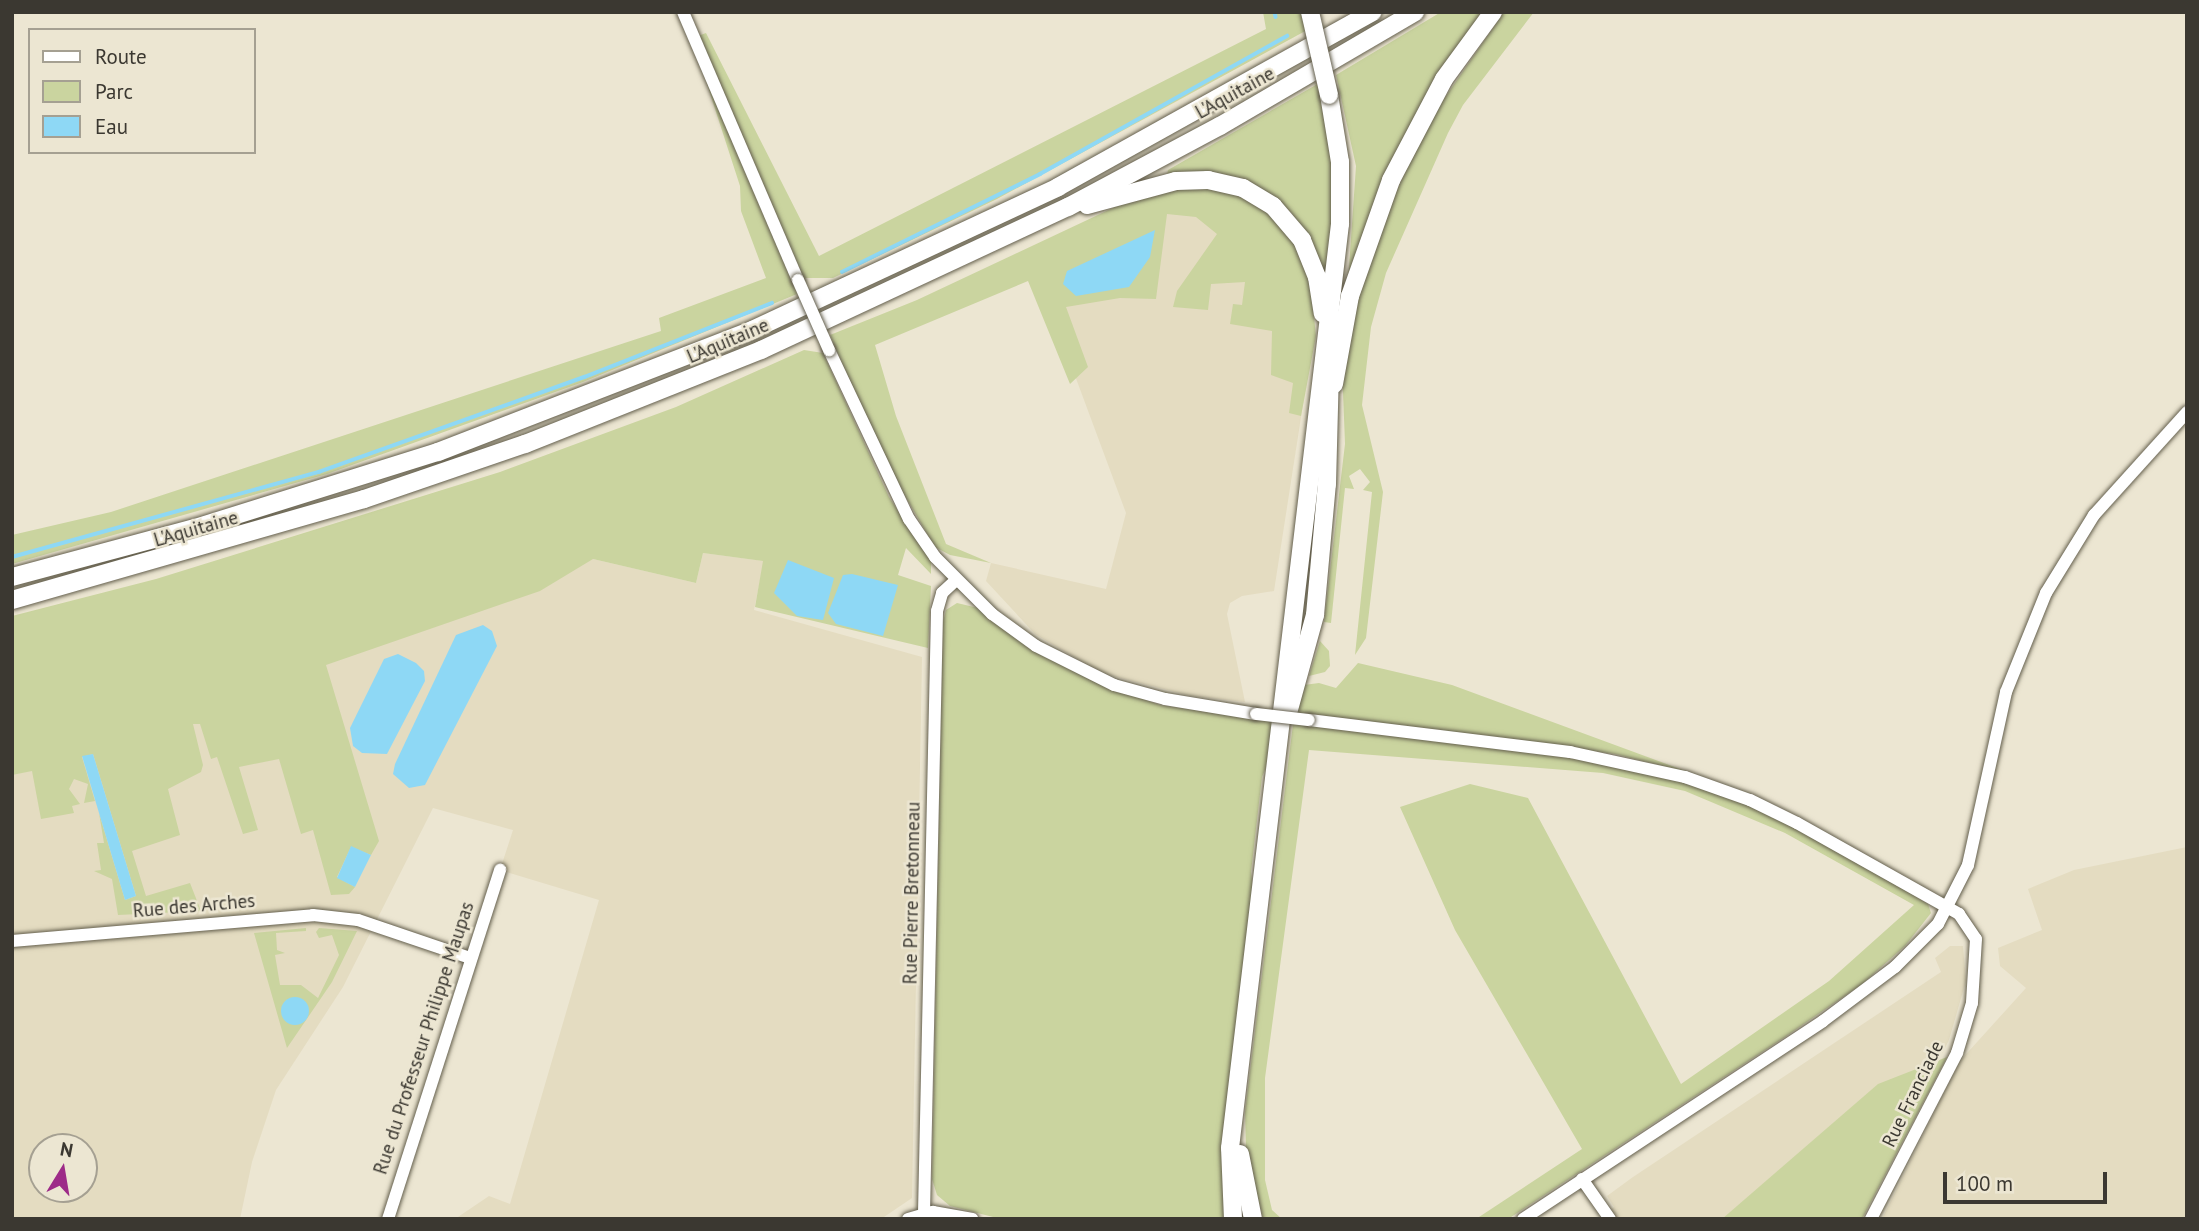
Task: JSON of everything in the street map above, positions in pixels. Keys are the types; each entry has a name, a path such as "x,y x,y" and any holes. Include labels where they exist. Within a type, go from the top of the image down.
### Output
{"highway":[{"path":"1282,729 1315,615 1331,399 1330,369 1348,204 1345,152 1310,12"},
{"path":"1233,1219 1230,1148 1282,729 1286,659 1342,204 1338,143 1316,12"},
{"name":"L'Aquitaine","path":"12,577 358,478 517,423 730,339 1058,187 1373,12"},
{"name":"L'Aquitaine","path":"12,600 283,525 525,444 761,350 1050,216 1220,126 1415,12"},
{"path":"1331,399 1350,296 1381,202 1425,111 1493,12"},
{"path":"1050,216 1176,181 1208,180 1243,188 1273,206 1302,240 1317,277 1325,330"},
{"path":"1236,1107 1243,1178 1253,1219"}],"street":[{"path":"683,12 891,488 924,543 956,580 1008,626 1092,676 1165,699 1256,714 1570,752 1685,777 1750,800 1950,907"},
{"path":"1522,1219 1857,997 1916,947 1950,907 1977,837 2006,692 2046,593 2094,515 2187,412"},
{"name":"Rue Pierre Bretonneau","path":"924,1213 937,611 942,593 956,580"},
{"name":"Rue du Professeur Philippe Maupas","path":"388,1219 500,870"},
{"name":"Rue Franciade","path":"1871,1219 1956,1053 1972,1003 1976,939 1950,907"},
{"name":"Rue des Arches","path":"12,941 313,915 379,927 470,958"},
{"path":"1582,1179 1610,1219"},
{"path":"908,1219 924,1213 972,1219"}],"shaded area":[{"path":"1177,194 1315,327 1274,591 1242,596 1230,603 1227,614 1245,702 1191,696 1101,673 1035,634 986,581 991,563 1106,589 1126,513 1032,260"},
{"path":"703,553 764,561 754,610 922,657 912,1198 881,1219 455,1219 489,1196 510,1204 599,900 500,870 513,830 433,808 343,987 276,1090 252,1162 240,1219 12,1219 12,648 593,559 696,583"},
{"path":"2187,847 2187,1219 1882,1219 1959,1062 2026,988 2000,966 1998,948 2042,930 2028,889 2074,870"},
{"path":"1950,946 1963,946 1966,981 1949,1040 1859,1219 1599,1219 1614,1207 1607,1196 1633,1177 1941,972 1935,958"}],"green space":[{"path":"1263,12 1305,12 1309,29 997,199 833,278 804,278 698,36 706,33 819,256 1266,29"},
{"path":"1441,12 1489,12 1348,282 1356,166 1336,75"},
{"path":"1504,12 1534,12 1463,105 1448,133 1386,273 1371,327 1362,405 1383,492 1366,638 1355,655 1372,492 1363,490 1370,482 1360,469 1349,476 1354,489 1345,488 1331,623 1324,622 1345,444 1342,366 1358,295 1372,245 1428,122"},
{"path":"705,78 797,294 583,382 327,474 12,564 12,535 111,512 661,331 659,318 766,278 741,211 740,186"},
{"path":"1321,82 1336,171 1326,286 1315,254 1291,212 1251,187 1167,175 1168,170"},
{"path":"1176,187 1202,187 1245,196 1270,212 1295,240 1309,268 1316,336 1301,416 1289,413 1293,383 1271,375 1272,331 1230,324 1233,304 1242,305 1245,282 1211,284 1208,310 1173,307 1177,291 1217,234 1196,217 1167,214 1156,299 1120,298 1066,307 1088,367 1070,384 1028,281 875,345 896,416 946,544 991,563 950,555 935,547 885,462 830,335 917,300 1134,198"},
{"path":"804,350 823,353 889,497 931,561 931,574 906,548 898,575 931,586 928,648 755,607 763,561 703,553 696,583 593,559 540,591 326,665 379,841 371,855 351,847 337,877 355,887 349,894 331,895 313,830 301,834 279,759 239,767 258,830 243,834 217,757 211,759 200,724 193,724 203,765 201,772 168,789 180,835 132,851 146,896 190,883 201,911 118,915 112,879 94,871 101,870 97,843 104,843 99,813 125,900 136,896 93,754 82,757 95,801 84,803 88,784 74,779 69,789 80,804 72,806 74,813 41,819 32,771 12,775 12,616 156,579 500,472 676,407"},
{"path":"957,603 978,608 1105,686 1160,705 1275,722 1272,753 1262,777 1251,872 1255,903 1226,1219 1001,1219 950,1206 937,1195 932,1179 943,622 946,610"},
{"path":"1320,641 1329,651 1330,666 1325,672 1309,676"},
{"path":"1358,663 1452,685 1691,773 1615,754 1295,712 1304,685 1319,683 1336,688"},
{"path":"1293,724 1583,758 1693,784 1733,797 1818,839 1928,904 1931,913 1905,946 1862,984 1785,1037 1508,1219 1476,1219 1582,1149 1455,930 1400,807 1470,784 1528,798 1681,1084 1829,981 1914,905 1785,833 1685,791 1603,773 1309,750 1265,1078 1265,1180 1272,1210 1282,1219 1263,1219 1246,1149 1245,1112"},
{"path":"306,928 306,931 276,933 277,950 285,953 275,955 280,985 301,985 318,998 339,955 332,935 319,938 316,932 319,928 357,931 332,982 287,1048 254,933"},
{"path":"1947,1057 1862,1219 1722,1219 1878,1084"}],"water":[{"path":"1155,230 1150,257 1129,287 1076,296 1063,284 1067,271"},
{"path":"788,560 834,578 823,620 797,616 774,593"},
{"path":"852,574 898,585 883,636 836,624 828,613 843,575"},
{"path":"483,625 492,631 497,646 425,785 409,788 393,774 395,764 456,635"},
{"path":"398,654 416,663 424,671 425,681 387,754 362,753 353,746 350,728 384,659"},
{"path":"93,754 136,896 125,900 82,756"},
{"path":"351,846 371,855 355,887 337,878"},
{"path":"295,997 305,1001 309,1011 305,1021 295,1025 285,1021 281,1011 285,1001"}],"waterway":[{"path":"1275,12 1276,17"},
{"path":"842,272 1040,174 1287,36"},
{"path":"12,557 319,472 585,377 772,303"}]}
